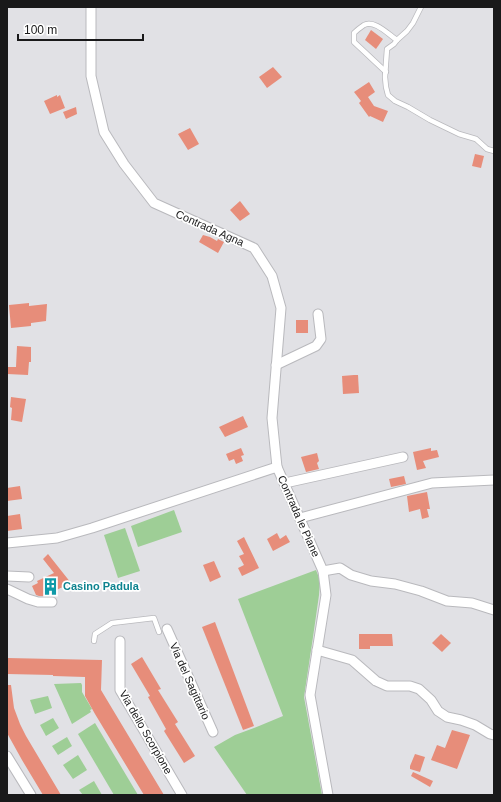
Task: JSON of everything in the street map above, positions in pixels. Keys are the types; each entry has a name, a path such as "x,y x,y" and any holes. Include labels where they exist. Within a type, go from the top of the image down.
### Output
{"street":[{"name":"Contrada Agna","path":"91,7 91,76 104,132 124,164 154,203 254,248 272,276 281,308 272,418 277,467"},
{"path":"276,365 316,346 321,339 318,314"},
{"path":"285,483 403,457"},
{"name":"Contrada le Piane","path":"7,543 57,538 100,526 277,467 324,571 326,595 310,695 328,795"},
{"path":"300,518 432,483 494,480"},
{"path":"324,571 340,568 351,575 371,581 396,584 447,600 472,603 494,610"},
{"path":"7,576 29,577"},
{"path":"7,589 38,602 52,602"},
{"name":"Via del Sagittario","path":"163,630 213,732"},
{"name":"Via dello Scorpione","path":"120,641 120,690 182,795"},
{"path":"317,650 352,660 376,681 387,686 410,686 419,689 431,700 438,710 447,717 468,723 494,735"},
{"path":"7,756 31,795"}],"lane":[{"path":"421,7 407,31 387,49 386,88 388,95 430,120 460,134 476,139 488,149 494,151"},
{"path":"386,72 354,42 354,33 364,24 370,23 376,25 397,40"},
{"path":"94,640 95,634 112,622 154,618 163,630"}],"green space":[{"path":"174,510 182,532 138,547 131,526"},
{"path":"125,528 140,571 118,578 104,535"},
{"path":"316,570 320,580 319,595 304,697 322,795 247,795 214,747 235,735 283,716 238,599"},
{"path":"81,683 82,692 92,709 90,710 91,712 72,724 54,684"},
{"path":"48,696 52,708 35,714 30,700"},
{"path":"53,718 59,728 46,736 40,725"},
{"path":"95,723 138,795 114,795 78,734"},
{"path":"67,737 72,746 58,755 52,746"},
{"path":"78,755 87,770 73,779 63,765"},
{"path":"94,781 102,795 83,795 79,790"}],"building":[{"path":"371,30 383,39 376,49 365,40"},
{"path":"273,67 282,77 267,88 259,77"},
{"path":"369,82 375,92 368,97 374,106 388,111 383,122 370,116 369,117 359,103 361,101 354,92"},
{"path":"57,95 57,97 60,95 65,108 50,114 44,101"},
{"path":"76,107 77,114 66,119 63,112"},
{"path":"190,128 199,144 188,150 178,134"},
{"path":"475,154 484,156 481,168 472,166"},
{"path":"240,201 250,214 240,221 230,210"},
{"path":"203,235 217,241 218,239 224,242 218,253 199,242"},
{"path":"29,303 29,306 47,304 46,321 31,323 31,326 11,328 9,305"},
{"path":"296,320 308,320 308,333 296,333"},
{"path":"17,346 31,347 31,362 29,362 28,375 7,374 7,367 16,367"},
{"path":"358,375 359,393 343,394 342,376"},
{"path":"11,397 26,399 22,422 11,420"},
{"path":"243,416 248,427 225,437 219,427"},
{"path":"241,448 244,455 241,456 243,461 236,464 234,459 229,461 226,454"},
{"path":"431,448 431,451 437,450 439,457 423,461 426,468 417,470 413,452"},
{"path":"317,453 319,461 317,463 319,469 306,472 301,457"},
{"path":"404,476 406,484 391,487 389,479"},
{"path":"20,486 22,499 7,501 7,488"},
{"path":"427,492 430,509 427,509 429,517 422,519 420,509 409,512 407,496"},
{"path":"20,514 22,529 7,531 7,516"},
{"path":"277,533 280,539 286,535 290,542 273,551 267,539"},
{"path":"244,537 259,568 242,576 238,568 244,565 239,556 244,554 237,541"},
{"path":"48,554 71,583 44,596 39,596 36,595 32,586 38,583 37,581 54,573 43,559"},
{"path":"214,561 221,577 210,582 203,565"},
{"path":"215,622 254,726 243,730 202,627"},
{"path":"359,634 392,634 393,646 370,646 370,649 359,649"},
{"path":"441,634 451,643 442,652 432,643"},
{"path":"142,657 161,689 158,690 178,722 175,724 195,756 184,763 164,731 166,729 148,697 150,696 131,664"},
{"path":"7,658 102,660 101,690 164,795 144,795 85,696 85,677 7,674"},
{"path":"7,685 11,685 14,708 20,724 61,795 43,795 7,733"},
{"path":"452,730 470,735 457,769 431,760 437,745 445,748"},
{"path":"415,754 425,757 420,772 410,769"},
{"path":"413,772 433,781 430,787 411,776"}],"place":[{"name":"Casino Padula","path":"50,586"}]}
